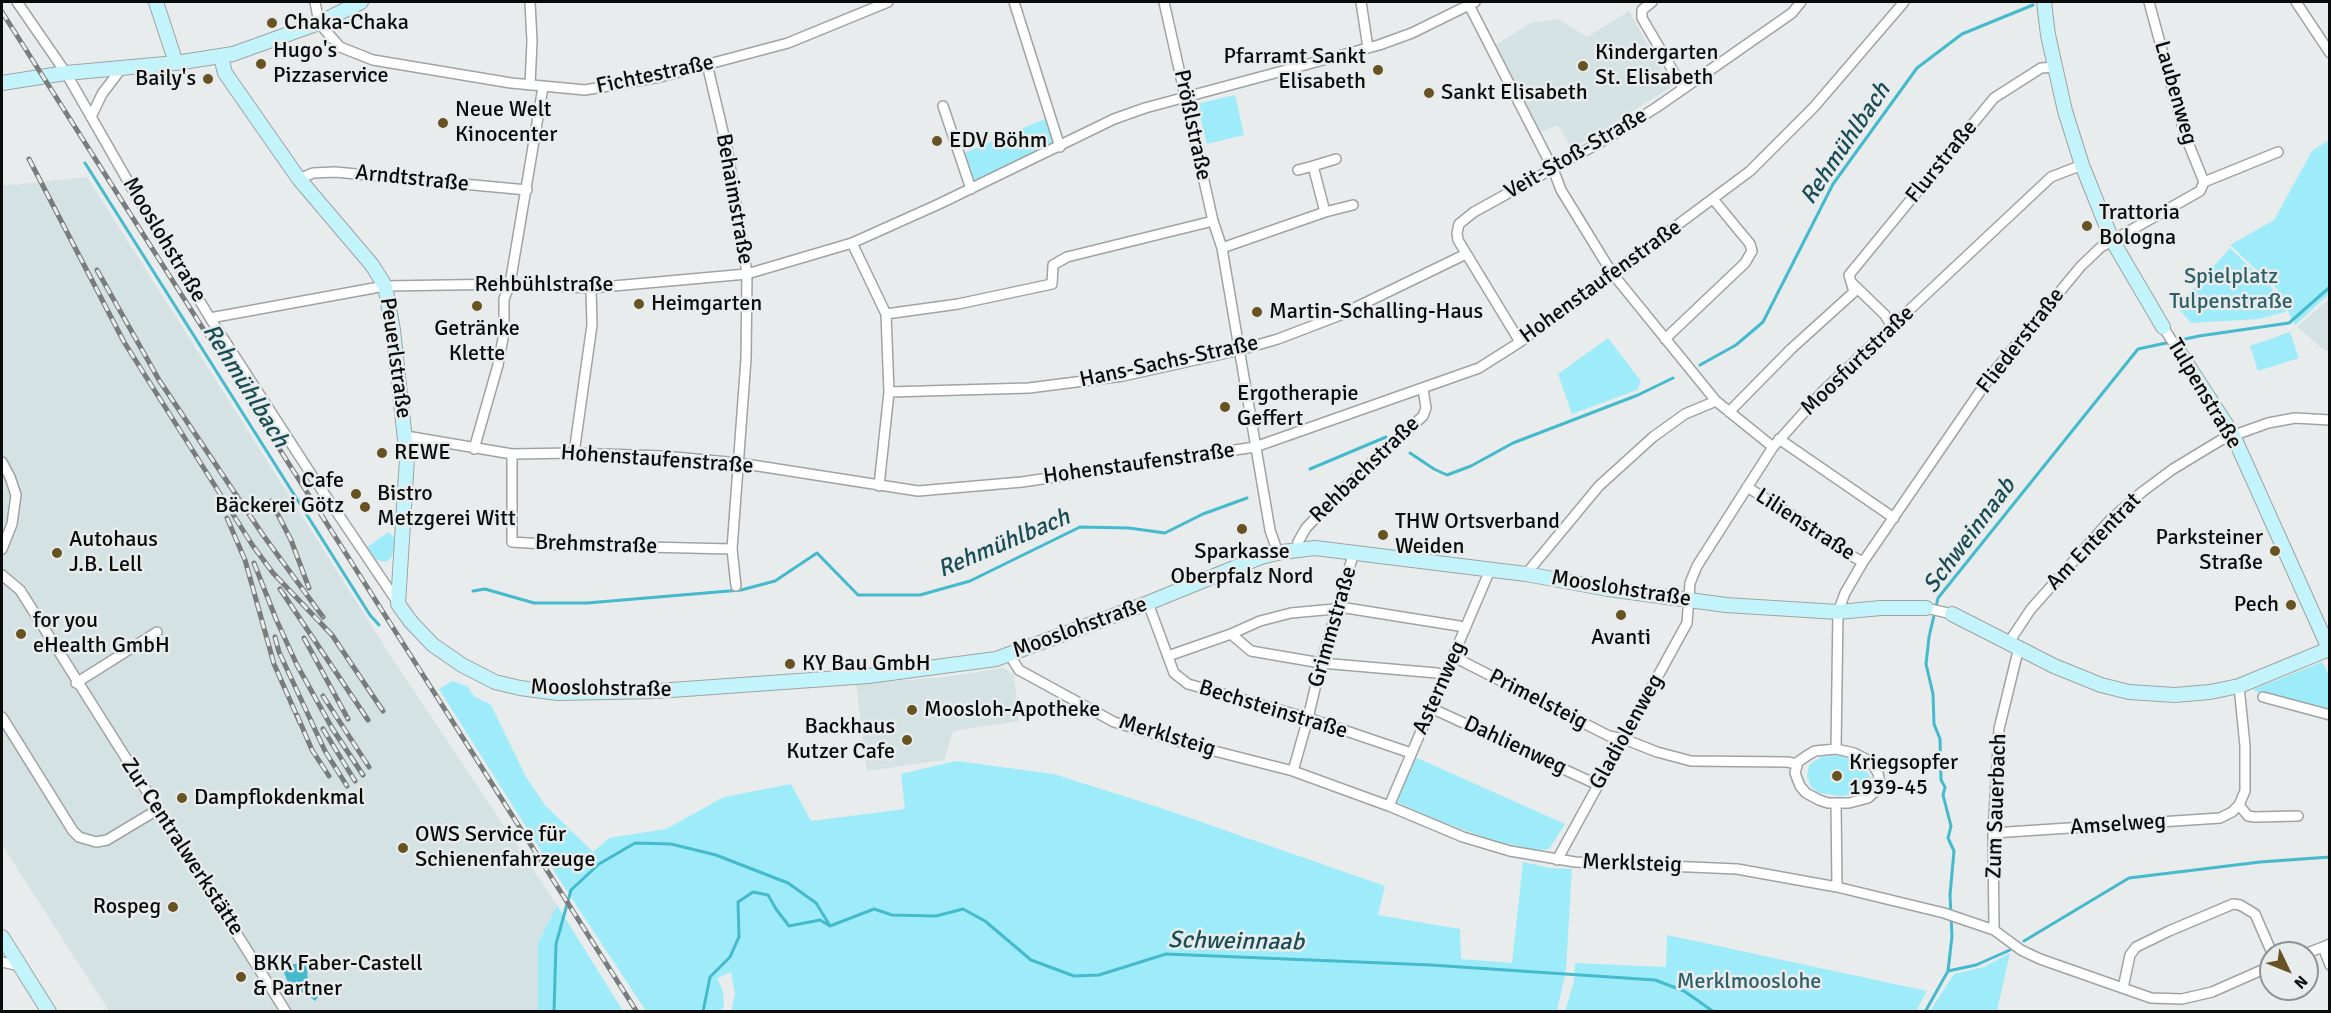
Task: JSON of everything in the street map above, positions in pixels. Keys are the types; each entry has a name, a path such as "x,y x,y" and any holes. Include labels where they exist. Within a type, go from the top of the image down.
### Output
{"street":[{"name":"Mooslohstraße","path":"18,2 66,74 210,318 398,604 433,645 475,673 495,682 558,693 657,691 777,684 996,659 1148,603 1261,557 1316,548 1526,574 1689,601 1838,612 1881,608 1926,608 1952,614 2063,670 2101,685 2128,692 2175,695 2210,692 2239,686 2329,649"},
{"path":"156,2 176,63"},
{"path":"315,2 319,23"},
{"path":"2,83 221,57 319,23 361,2"},
{"path":"530,2 532,40 530,85"},
{"name":"Fichtestraße","path":"319,23 340,47 373,60 543,87 585,90 624,84 788,43 882,2"},
{"path":"1014,2 1060,147"},
{"name":"Prößlstraße","path":"1164,2 1213,221 1222,248 1270,530 1278,553"},
{"path":"1361,2 1368,48"},
{"path":"1652,2 1642,10 1641,18 1683,88"},
{"name":"Veit-Stoß-Straße","path":"1520,342 1466,254 1456,233 1459,224 1465,218 1618,132 1792,13 1801,2"},
{"name":"Hohenstaufenstraße","path":"406,436 512,454 574,453 663,456 739,463 918,491 1022,482 1255,447 1479,368 1520,342 1750,171 1814,106 1904,2"},
{"name":"Tulpenstraße","path":"2044,2 2065,111 2082,165 2112,240 2163,327 2233,435 2329,649"},
{"name":"Laubenweg","path":"2149,2 2185,135 2204,183"},
{"path":"2296,2 2330,53"},
{"path":"1472,3 1553,169 1561,190 1612,273 1665,339 1716,401 1729,412 1893,518"},
{"name":"Rehbühlstraße","path":"210,318 385,286 510,284 591,288 747,274 852,243 1060,147 1114,119 1186,96 1368,48 1412,33 1472,3"},
{"name":"Peuerlstraße","path":"221,57 225,73 299,180 372,265 385,286 393,330 407,458 398,604"},
{"name":"Behaimstraße","path":"707,64 728,153 747,274 746,359 732,549 736,586"},
{"name":"Flurstraße","path":"1729,412 1791,349 1854,292 1849,274 1994,98 2041,68 2055,67"},
{"path":"91,117 102,94 121,69"},
{"path":"474,449 498,364 504,333 504,299 510,284 543,87"},
{"path":"943,106 971,189"},
{"name":"Fliederstraße","path":"1838,612 1845,593 1863,562 1992,374 2081,266 2101,247 2200,191 2204,183 2278,152"},
{"path":"1298,170 1336,159"},
{"name":"Moosfurtstraße","path":"1689,601 1689,583 1697,566 1776,443 1823,391 2051,177 2082,165"},
{"path":"1313,166 1325,212"},
{"name":"Arndtstraße","path":"299,180 313,173 335,171 527,190"},
{"path":"1665,339 1745,263 1752,251 1750,244 1713,199"},
{"path":"1222,248 1325,212 1353,205"},
{"path":"886,314 958,304 1052,284 1053,265 1067,257 1213,221"},
{"path":"852,243 886,314 889,392 879,486"},
{"name":"Hans-Sachs-Straße","path":"889,392 1029,388 1123,376 1240,350 1278,339 1338,316 1466,254"},
{"path":"1850,281 1885,315 1892,327"},
{"path":"574,453 592,326 591,288"},
{"name":"Rehbachstraße","path":"1299,550 1299,542 1306,528 1344,488 1424,416 1426,408 1423,389"},
{"path":"1526,574 1599,486 1653,437 1685,414 1716,401"},
{"name":"Am Ententrat","path":"2014,644 2037,602 2111,519 2173,469 2233,435 2268,423 2295,418 2330,420"},
{"name":"Brehmstraße","path":"512,454 512,542 732,549"},
{"path":"2,462 16,495 12,524 2,549"},
{"name":"Lilienstraße","path":"1747,487 1863,562"},
{"name":"Grimmstraße","path":"1293,771 1321,663 1354,552"},
{"name":"Asternweg","path":"1389,806 1491,570"},
{"name":"Zur Centralwerkstätte","path":"2,575 20,590 76,683 204,879 286,1011"},
{"name":"Gladiolenweg","path":"1557,860 1687,623 1689,601"},
{"name":"Bechsteinstraße","path":"1148,603 1174,673 1188,684 1308,718 1411,753"},
{"path":"1168,656 1231,634 1260,621 1291,613 1346,608 1465,629"},
{"path":"1836,749 1838,612"},
{"path":"76,683 157,632"},
{"path":"1231,634 1251,651 1321,663 1437,673 1444,677"},
{"name":"Zum Sauerbach","path":"1994,930 1993,833 1999,729 2014,644"},
{"name":"Merklsteig","path":"1009,654 1019,670 1114,722 1187,744 1293,771 1487,845 1557,860 1714,866 1837,887 1944,913 1994,930 2021,950 2040,959 2151,998 2182,999 2212,992 2259,971"},
{"name":"Primelsteig","path":"1454,657 1609,736 1624,739 1657,752 1691,761 1797,764"},
{"path":"2239,686 2245,791 2239,805 2248,816 2298,816"},
{"path":"2262,698 2330,715"},
{"name":"Dahlienweg","path":"1431,708 1598,785"},
{"path":"2,717 73,831 79,837 96,842 107,840 157,810"},
{"path":"1836,749 1854,753 1870,762 1878,773 1880,783 1877,790 1868,798 1849,803 1819,800 1806,793 1800,786 1795,773 1797,764 1802,758 1815,751 1836,749"},
{"path":"1836,803 1837,887"},
{"name":"Amselweg","path":"1993,833 2220,818 2232,812 2239,805"},
{"path":"2123,988 2130,954 2136,947 2234,904 2255,914 2267,941"},
{"path":"2,937 49,1011"},
{"path":"2326,946 2330,965"},
{"path":"2,962 20,966"}],"shaded area":[{"name":"Kindergarten St. Elisabeth","path":"1629,11 1671,87 1572,149 1558,125 1541,132 1496,45 1530,23 1559,19 1587,37"},
{"path":"87,177 392,658 557,905 538,943 538,1011 109,1011 2,845 2,186"},
{"path":"2329,299 2329,352 2297,327"},
{"path":"1003,668 1014,675 1019,721 953,731 944,760 867,771 856,684 944,677"},
{"path":"302,962 307,967 308,985 319,996 315,1001 307,994 291,989 284,973 291,965"}],"green space":[{"path":"1235,95 1244,135 1207,144 1197,104"},
{"path":"1045,119 1054,145 973,183 962,154"},
{"path":"2329,140 2329,294 2295,325 2277,289 2230,245 2274,220 2312,151"},
{"name":"Spielplatz Tulpenstraße","path":"2230,248 2272,288 2286,312 2258,319 2191,323 2177,307"},
{"path":"2290,332 2299,358 2258,371 2250,346"},
{"path":"1608,338 1641,381 1637,390 1572,414 1558,374"},
{"path":"389,532 395,539 392,557 386,562 377,560 367,547"},
{"path":"2322,662 2329,675 2329,712 2254,691 2254,689"},
{"path":"452,681 467,686 474,696 491,705 526,777 545,805 593,852 609,838 666,829 724,797 791,784 811,821 905,809 901,774 956,761 1054,774 1161,808 1385,886 1378,915 1460,929 1461,959 1512,963 1523,862 1550,868 1572,869 1566,970 1557,1011 731,1012 735,994 731,972 717,978 723,991 724,1006 721,1011 646,1011 559,879 439,689"},
{"path":"1840,755 1862,764 1871,778 1871,783 1855,794 1840,796 1819,793 1811,787 1807,776 1809,765 1821,757"},
{"path":"1415,757 1565,824 1549,849 1538,850 1498,842 1439,821 1397,802"},
{"path":"557,905 623,1011 538,1011 538,943"},
{"name":"Merklmooslohe","path":"1667,935 1927,991 1916,1011 1565,1011 1574,982 1575,963 1666,967"},
{"path":"2010,953 1997,1011 1930,1011 1954,974 1984,967"}],"waterway":[{"name":"Rehmühlbach","path":"1700,365 1736,345 1763,322 1833,184 1917,68 1962,34 2033,5"},
{"name":"Rehmühlbach","path":"85,163 370,615 379,625"},
{"name":"Schweinnaab","path":"1925,1012 1948,971 1952,936 1950,895 1954,851 1948,838 1951,826 1943,795 1945,787 1941,780 1940,739 1934,724 1933,694 1926,664 1929,637 1938,598 2138,349 2199,336 2289,323 2330,287"},
{"name":"Rehmühlbach","path":"1410,453 1447,475 1471,466 1513,443 1638,395 1673,378"},
{"name":"Rehmühlbach","path":"1310,469 1386,437"},
{"name":"Rehmühlbach","path":"473,591 485,589 534,603 587,603 741,590 775,581 817,553 858,595 920,595 970,581 1080,527 1129,528 1165,533 1203,514 1247,498"},
{"path":"554,1012 556,944 571,890 599,864 635,843 671,844 716,855 788,883 816,903 829,924"},
{"path":"2024,941 2129,878 2260,862 2330,857"},
{"name":"Schweinnaab","path":"703,1012 710,977 730,957 739,937 738,902 753,892 768,895 789,926 820,920 830,926 874,909 892,915 936,916 963,909 985,921 1031,960 1074,976 1099,975 1166,954 1431,965 1655,980 1684,991 1714,1012"},
{"path":"1948,971 1976,965 2010,950"}],"railway":[{"path":"2,12 637,1012"},
{"path":"29,159 124,342 253,546 273,573 332,635 383,711"},
{"path":"97,270 159,380 263,535 323,617"},
{"path":"271,501 291,540 309,588"},
{"path":"227,518 245,560 274,664 300,723"},
{"path":"254,563 297,665 332,728 363,775"},
{"path":"280,589 368,720"},
{"path":"275,637 279,652 325,751 347,786"},
{"path":"304,638 348,719"},
{"path":"323,696 369,767"},
{"path":"297,715 312,750 329,776"},
{"path":"323,729 355,781"}],"place":[{"name":"Chaka-Chaka","path":"272,23"},
{"name":"Hugo's Pizzaservice","path":"261,64"},
{"name":"Kindergarten St. Elisabeth","path":"1583,66"},
{"name":"Pfarramt Sankt Elisabeth","path":"1378,70"},
{"name":"Baily's","path":"208,79"},
{"name":"Sankt Elisabeth","path":"1429,93"},
{"name":"Neue Welt Kinocenter","path":"443,123"},
{"name":"EDV Böhm","path":"937,141"},
{"name":"Trattoria Bologna","path":"2087,226"},
{"name":"Heimgarten","path":"639,304"},
{"name":"Getränke Klette","path":"477,306"},
{"name":"Martin-Schalling-Haus","path":"1257,312"},
{"name":"Ergotherapie Geffert","path":"1225,407"},
{"name":"REWE","path":"382,453"},
{"name":"Cafe Bäckerei Götz","path":"356,494"},
{"name":"Bistro Metzgerei Witt","path":"365,507"},
{"name":"Sparkasse Oberpfalz Nord","path":"1242,529"},
{"name":"THW Ortsverband Weiden","path":"1383,535"},
{"name":"Parksteiner Straße","path":"2275,551"},
{"name":"Autohaus J.B. Lell","path":"57,553"},
{"name":"Pech","path":"2291,605"},
{"name":"Avanti","path":"1621,615"},
{"name":"for you eHealth GmbH","path":"21,634"},
{"name":"KY Bau GmbH","path":"790,664"},
{"name":"Moosloh-Apotheke","path":"912,710"},
{"name":"Backhaus Kutzer Cafe","path":"907,740"},
{"name":"Kriegsopfer 1939-45","path":"1837,776"},
{"name":"Dampflokdenkmal","path":"182,798"},
{"name":"OWS Service für Schienenfahrzeuge","path":"403,848"},
{"name":"Rospeg","path":"173,907"},
{"name":"BKK Faber-Castell & Partner","path":"241,977"}]}
